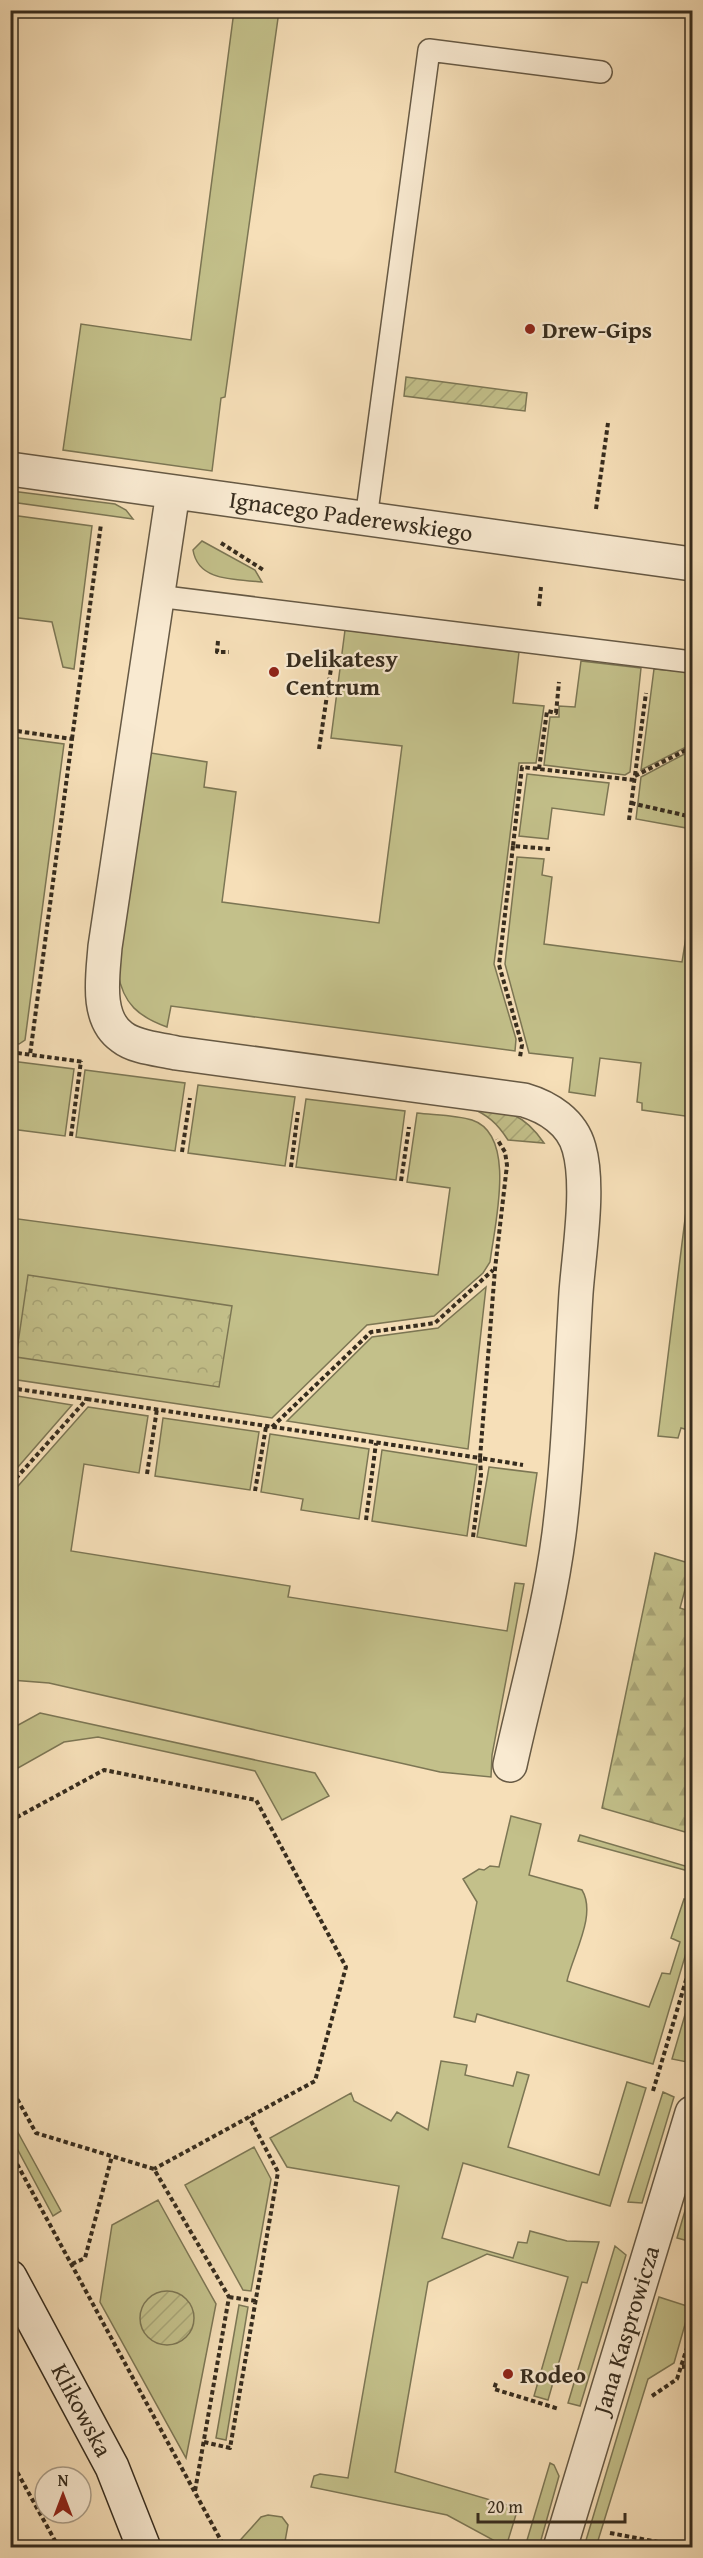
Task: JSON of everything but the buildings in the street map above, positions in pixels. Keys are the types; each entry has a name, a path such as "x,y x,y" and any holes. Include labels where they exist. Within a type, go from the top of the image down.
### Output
{"street":[{"name":"Ignacego Paderewskiego","path":"10,469 693,564"},
{"path":"173,492 105,947 102,986 104,1008 110,1024 121,1037 138,1044 176,1053 516,1098 548,1107 565,1123 579,1146 582,1169 566,1472 559,1536 545,1612 510,1765"},
{"name":"Jana Kasprowicza","path":"560,2547 690,2128"},
{"name":"Klikowska","path":"10,2277 112,2467 144,2547"}],"lane":[{"path":"366,519 429,50 601,72"},
{"path":"158,596 693,662"}],"path":[{"path":"590,549 608,423"},
{"path":"30,1055 101,520 213,537 269,573"},
{"path":"538,610 568,613 555,713 547,711 539,769"},
{"path":"319,749 338,619"},
{"path":"629,820 651,657"},
{"path":"10,730 72,739"},
{"path":"516,1098 522,1045 499,965 522,767 634,778 693,747"},
{"path":"631,803 693,818"},
{"path":"513,846 550,849"},
{"path":"71,1136 81,1062"},
{"path":"182,1152 192,1087"},
{"path":"291,1167 300,1102"},
{"path":"401,1181 410,1116"},
{"path":"472,1537 482,1475 480,1458 495,1269 507,1165 505,1152 492,1131"},
{"path":"255,1491 269,1427 371,1332 435,1323 495,1269"},
{"path":"10,1388 566,1472"},
{"path":"10,1485 87,1399"},
{"path":"147,1474 158,1410"},
{"path":"366,1520 376,1443"},
{"path":"10,1821 104,1770 256,1800 346,1967 315,2081 154,2169"},
{"path":"10,2086 36,2133 154,2169 229,2297 195,2491"},
{"path":"204,2442 230,2448 278,2172 249,2117"},
{"path":"10,2151 225,2547"},
{"path":"72,2264 85,2258 112,2156"},
{"path":"229,2297 256,2301"},
{"path":"650,2398 677,2379 693,2332"},
{"path":"682,2367 693,2366"},
{"path":"496,2383 494,2389 559,2409"},
{"path":"10,2459 59,2547"},
{"path":"607,2540 613,2522"},
{"path":"610,2533 658,2545 692,2547"}],"green space":[{"path":"234,11 279,11 225,397 221,398 212,471 63,450 81,324 191,340"},
{"path":"406,377 527,393 525,411 404,396"},
{"path":"11,491 115,504 126,510 133,519 11,502"},
{"path":"11,515 92,526 74,669 63,667 52,622 11,617"},
{"path":"202,541 255,570 262,582 220,577 202,568 193,550"},
{"path":"345,630 519,652 513,703 544,706 536,763 519,763 494,964 516,1039 515,1051 171,1006 167,1027 148,1019 134,1008 120,984 118,973 145,752 207,762 204,787 236,792 222,902 379,923 402,746 331,738"},
{"path":"581,661 641,668 630,772 625,775 544,765 550,717 559,717 559,706 575,707"},
{"path":"654,669 692,672 692,744 641,770"},
{"path":"11,737 64,744 25,1040 19,1044 10,1043"},
{"path":"692,750 692,829 636,819 641,777"},
{"path":"527,774 609,783 604,815 552,808 548,839 519,836"},
{"path":"517,857 544,859 542,875 552,877 544,944 682,962 692,899 692,1117 642,1110 642,1103 637,1102 641,1063 600,1058 595,1096 569,1092 573,1058 529,1053 505,964"},
{"path":"11,1061 74,1069 65,1136 11,1129"},
{"path":"85,1070 185,1083 175,1151 76,1137"},
{"path":"198,1085 295,1097 285,1166 188,1153"},
{"path":"306,1099 405,1111 396,1180 296,1167"},
{"path":"469,1107 512,1114 528,1124 544,1143 508,1140 492,1120"},
{"path":"417,1113 472,1120 486,1129 495,1144 499,1162 498,1206 490,1262 483,1273 434,1316 367,1325 272,1418 11,1379 11,1218 438,1275 450,1188 407,1182"},
{"path":"692,1163 692,1431 681,1428 678,1438 658,1436"},
{"path":"28,1275 232,1306 219,1387 16,1357"},
{"path":"486,1287 468,1449 287,1421 372,1337 438,1328"},
{"path":"10,1395 72,1405 11,1475"},
{"path":"88,1407 148,1416 139,1473 84,1464 71,1551 290,1586 288,1597 507,1631 515,1583 524,1584 492,1755 491,1777 440,1772 49,1683 11,1680 11,1494"},
{"path":"163,1418 259,1432 250,1490 155,1476"},
{"path":"270,1434 369,1449 359,1519 301,1510 303,1499 261,1492"},
{"path":"382,1450 477,1465 467,1536 372,1521"},
{"path":"489,1467 537,1473 526,1546 477,1537"},
{"path":"655,1553 692,1564 680,1608 692,1612 692,1834 602,1808"},
{"path":"40,1713 315,1773 329,1796 282,1820 255,1771 98,1737 64,1742 11,1772 11,1729"},
{"path":"511,1816 541,1824 529,1875 582,1890 586,1900 585,1923 567,1981 649,2007 662,1973 670,1974 680,1942 671,1938 684,1899 692,1901 692,1933 653,2064 477,2014 475,2022 454,2017 477,1902 463,1879 479,1869 484,1870 490,1866 499,1867"},
{"path":"580,1835 692,1868 692,1872 578,1841"},
{"path":"692,1991 692,2043 687,2062 672,2059"},
{"path":"441,2061 467,2065 465,2075 513,2086 517,2072 529,2075 508,2147 599,2175 627,2082 646,2088 610,2206 463,2163 442,2238 513,2258 518,2242 527,2243 530,2231 567,2241 599,2242 587,2283 582,2282 548,2400 534,2396 568,2277 487,2254 428,2282 395,2472 518,2508 506,2547 447,2515 311,2487 314,2476 320,2474 348,2478 399,2186 287,2167 270,2138 351,2093 354,2101 391,2121 397,2112 428,2130"},
{"path":"663,2092 674,2097 642,2203 628,2202"},
{"path":"10,2118 61,2211 53,2216 11,2137"},
{"path":"254,2147 271,2179 251,2291 243,2290 185,2185"},
{"path":"692,2187 692,2242 677,2238"},
{"path":"158,2200 216,2304 186,2458 100,2302 112,2225"},
{"path":"615,2246 626,2255 580,2406 568,2403"},
{"path":"162,2291 172,2291 182,2295 190,2303 194,2318 190,2333 182,2341 172,2345 162,2345 152,2341 144,2333 140,2323 140,2313 144,2303 152,2295"},
{"path":"659,2297 690,2307 674,2363 648,2379 596,2547 584,2547"},
{"path":"239,2305 248,2307 226,2440 216,2438"},
{"path":"550,2463 554,2465 559,2476 539,2547 525,2547"},
{"path":"268,2515 282,2517 288,2525 284,2547 234,2547 261,2517"}],"place":[{"name":"Drew-Gips","path":"530,329"},
{"name":"Delikatesy Centrum","path":"274,672"},
{"name":"Rodeo","path":"508,2374"}]}
